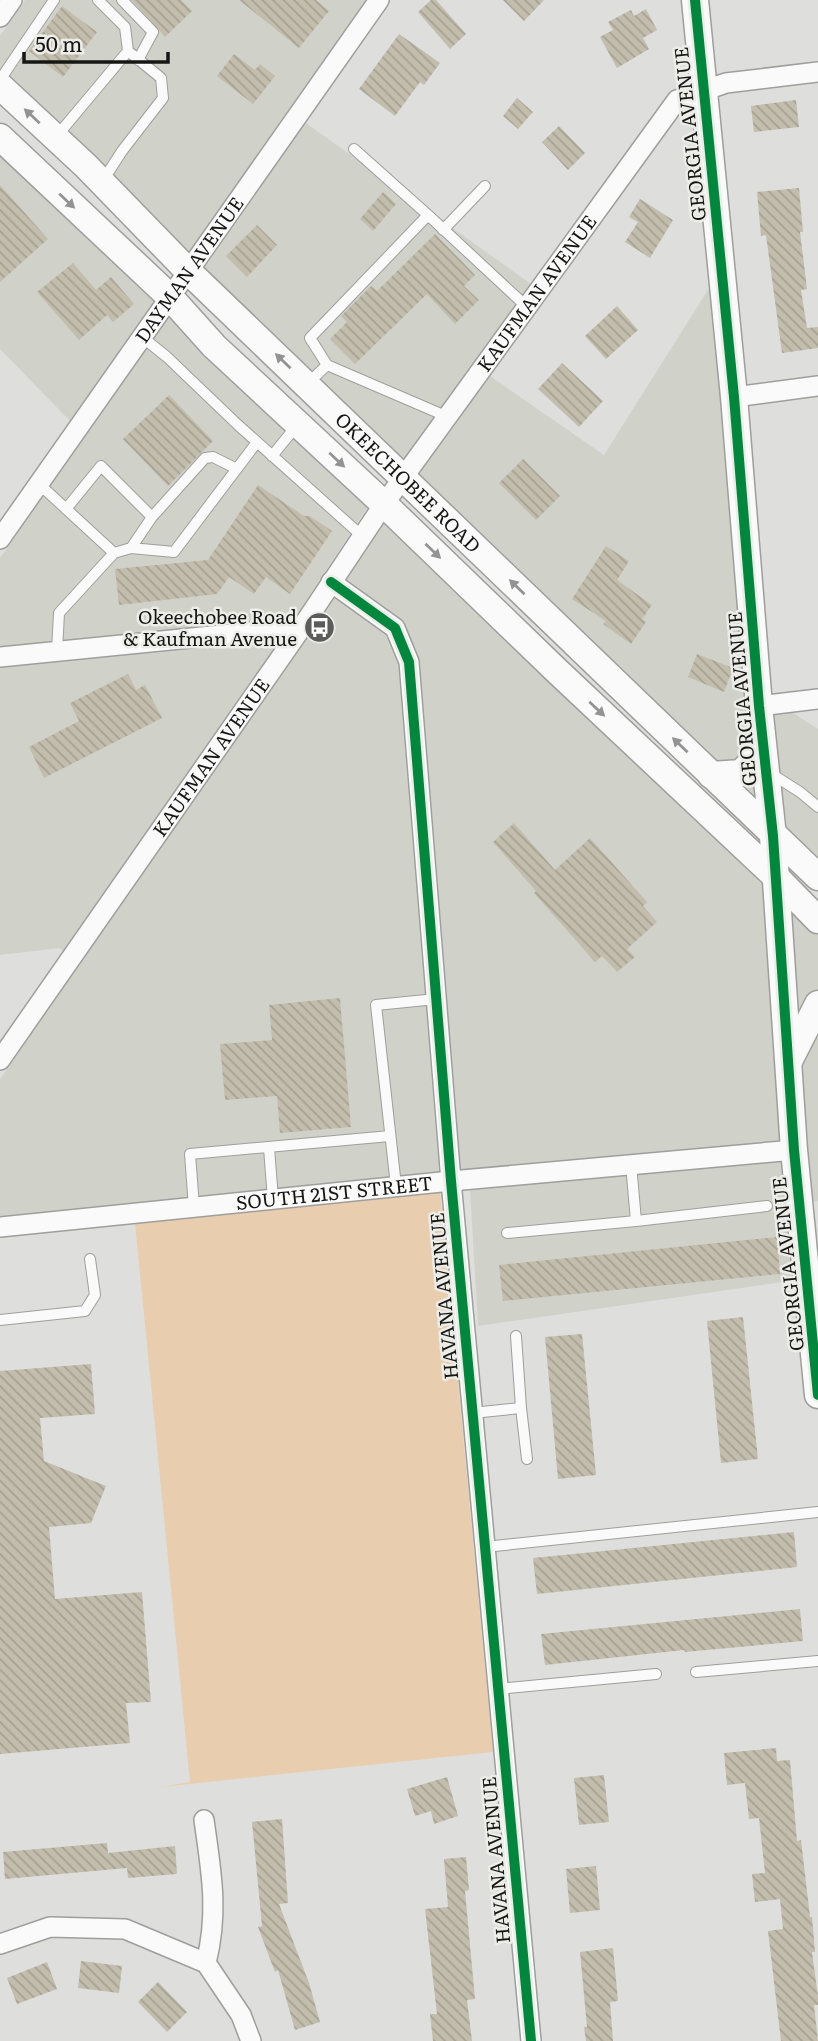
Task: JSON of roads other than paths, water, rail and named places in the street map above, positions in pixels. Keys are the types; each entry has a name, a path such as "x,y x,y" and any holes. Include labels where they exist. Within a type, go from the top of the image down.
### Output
{"main road":[{"name":"GEORGIA AVENUE","path":"695,0 773,836 794,1150 818,1395"},
{"name":"OKEECHOBEE ROAD","path":"0,86 102,183 189,272 818,877"},
{"name":"OKEECHOBEE ROAD","path":"0,137 170,297 214,346 384,503 818,920"},
{"path":"711,775 741,773 751,763 761,719"},
{"path":"788,1062 818,1004"}],"street":[{"path":"0,17 12,0"},
{"name":"DAYMAN AVENUE","path":"0,539 379,0"},
{"name":"KAUFMAN AVENUE","path":"0,1060 302,627 384,503 677,100 726,83 818,72"},
{"path":"734,397 818,386"},
{"name":"HAVANA AVENUE","path":"331,582 395,628 409,662 451,1181 531,2041"},
{"path":"0,656 302,627"},
{"path":"761,719 818,699"},
{"name":"SOUTH 21ST STREET","path":"0,1227 396,1186 794,1150"},
{"path":"204,1819 213,1890 213,1935 206,1963"},
{"path":"0,1944 50,1927 125,1929 206,1963 242,2015 251,2041"}],"lane":[{"path":"0,80 54,0"},
{"path":"98,0 125,27 128,51 161,78 163,98 122,151 102,183"},
{"path":"122,0 153,32 138,60"},
{"path":"55,138 128,51"},
{"path":"354,149 527,307"},
{"path":"443,230 485,186"},
{"path":"428,215 310,338 327,365 448,416"},
{"path":"142,337 362,536"},
{"path":"307,384 327,365"},
{"path":"272,456 298,424"},
{"path":"57,651 60,613 114,554 131,548 173,552 257,442"},
{"path":"131,548 152,517 205,458 213,457 237,469"},
{"path":"66,509 101,466 152,517"},
{"path":"38,484 114,554"},
{"path":"766,770 818,807"},
{"path":"396,1186 376,1005 436,999"},
{"path":"194,1207 190,1154 390,1136"},
{"path":"269,1147 273,1199"},
{"path":"631,1164 636,1221"},
{"path":"507,1233 767,1206"},
{"path":"0,1320 85,1311 94,1295 90,1259"},
{"path":"516,1336 527,1459"},
{"path":"472,1413 521,1408"},
{"path":"485,1547 818,1512"},
{"path":"696,1672 818,1661"},
{"path":"498,1689 656,1674"}],"place":[{"name":"Okeechobee Road & Kaufman Avenue","path":"320,628"}]}
